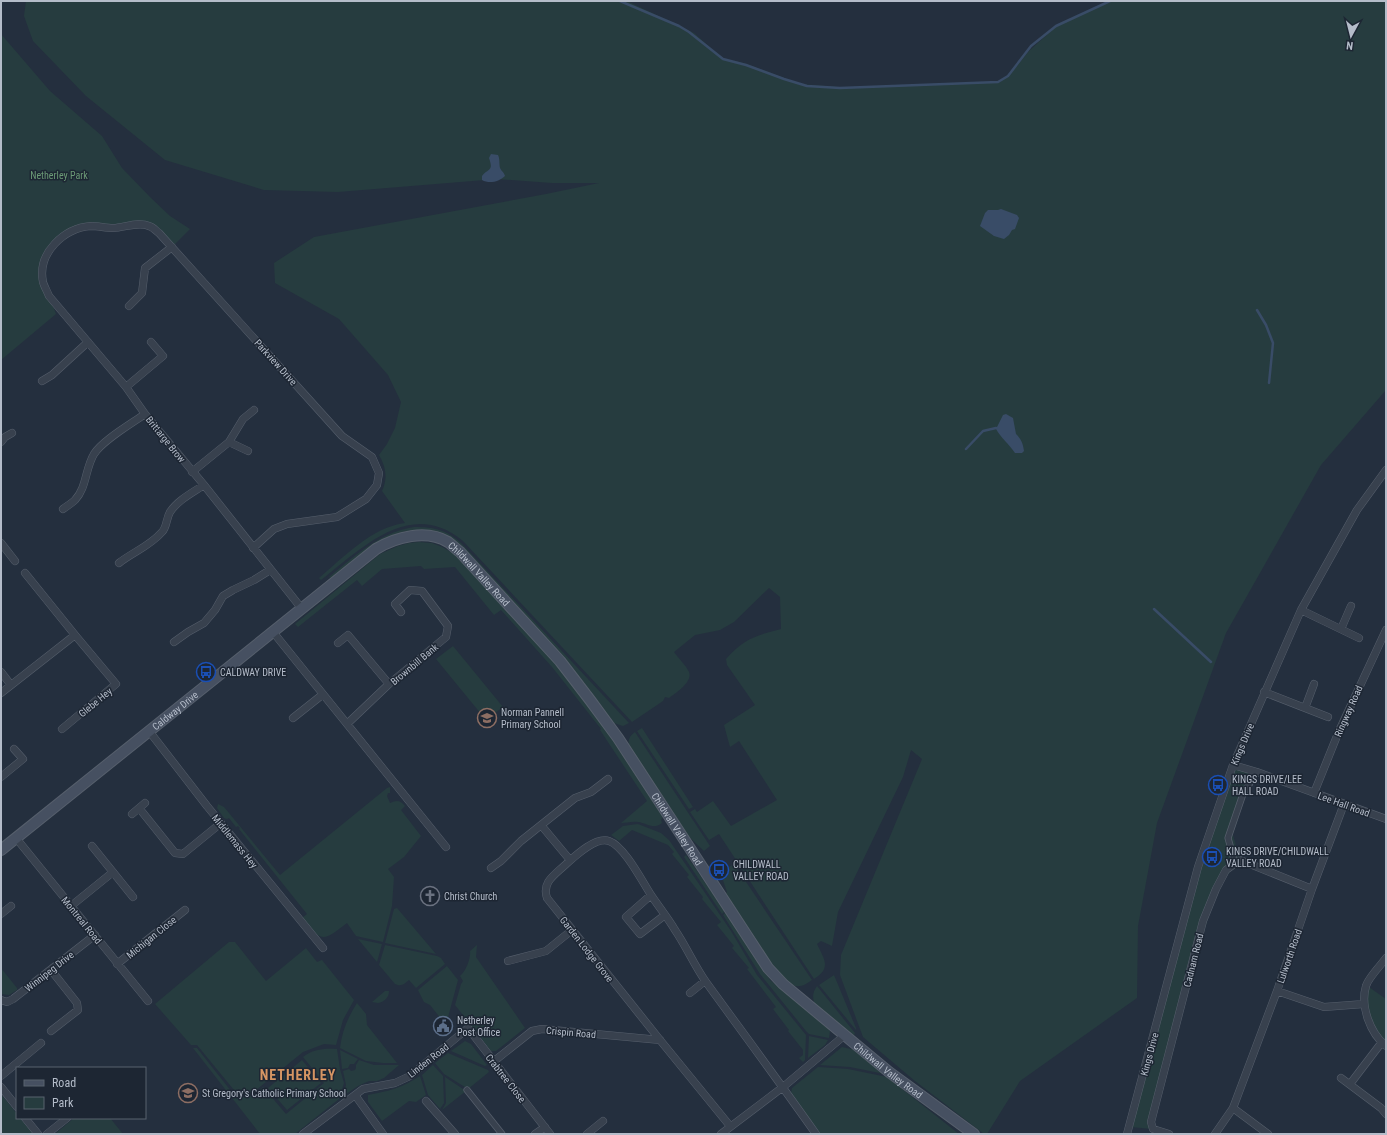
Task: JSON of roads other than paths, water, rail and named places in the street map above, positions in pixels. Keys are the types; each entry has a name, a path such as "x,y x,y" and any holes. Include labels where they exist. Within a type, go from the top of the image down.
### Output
{"main road":[{"name":"Childwall Valley Road","path":"387,542 409,536 424,535 448,542 460,552 560,661 590,700 618,738 768,968 783,984 889,1072 974,1134"},
{"name":"Caldway Drive","path":"1,850 376,549 387,542"}],"street":[{"name":"Parkview Drive","path":"43,264 53,245 63,235 77,229 92,226 124,228 137,224 149,225 172,247 342,436 372,457 379,473 377,485 366,499 337,517 287,524 274,529 253,548"},
{"path":"129,306 142,293 145,268 172,247"},
{"name":"Brittarge Brow","path":"43,264 43,281 49,296 126,387 145,414 204,485 302,609"},
{"path":"42,381 52,375 88,342"},
{"path":"126,387 162,356 151,342"},
{"path":"192,472 229,442 243,419 254,410"},
{"path":"63,509 75,500 83,488 87,469 95,454 108,440 145,414"},
{"path":"1,442 5,437 12,433"},
{"path":"229,442 248,451"},
{"name":"Kings Drive","path":"1127,1134 1198,867 1233,765 1301,610 1357,510 1386,470"},
{"path":"119,563 129,555 154,541 164,531 169,513 179,502 204,485"},
{"path":"1,543 15,560"},
{"path":"174,642 204,623 224,596 270,570"},
{"name":"Glebe Hey","path":"25,573 116,684 62,729"},
{"name":"Brownbill Bank","path":"347,724 389,684 446,637 448,626 422,591 410,590 395,604 401,612"},
{"path":"1341,629 1352,606"},
{"path":"1301,610 1359,638"},
{"name":"Ringway Road","path":"1314,793 1339,731 1386,630"},
{"path":"273,632 322,695 446,847"},
{"path":"1,693 75,635"},
{"path":"338,643 348,635 389,684"},
{"path":"1,672 11,685"},
{"path":"1305,708 1314,684"},
{"path":"1264,692 1328,717"},
{"path":"293,718 322,695"},
{"name":"Middlemass Hey","path":"149,731 221,823 323,948"},
{"path":"1,777 23,759 14,749"},
{"name":"Lee Hall Road","path":"1233,765 1257,772 1386,819"},
{"path":"1257,772 1244,794 1228,838 1235,863 1240,860 1312,889"},
{"path":"491,868 501,861 521,841 575,798 591,792 608,780"},
{"path":"132,814 145,803"},
{"name":"Lulworth Road","path":"1233,1108 1277,991 1312,889 1344,804"},
{"path":"139,808 175,853 183,854 221,823"},
{"path":"541,825 570,860"},
{"name":"Montreal Road","path":"16,838 148,1002"},
{"name":"Garden Lodge Grove","path":"730,1126 547,898 544,891 552,877 570,860 594,842 607,840 615,843 635,868 651,895 676,930 705,981 816,1134"},
{"path":"92,846 133,897"},
{"name":"Cadnam Road","path":"1169,1134 1153,1129 1151,1122 1203,921 1222,876 1226,870 1235,863"},
{"path":"71,906 113,872"},
{"path":"651,895 626,917 640,934 665,915"},
{"path":"1,914 11,906"},
{"name":"Michigan Close","path":"117,964 185,910"},
{"path":"508,961 546,951 572,930"},
{"name":"Winnipeg Drive","path":"1,1000 7,1002 13,999 94,935"},
{"path":"1350,1084 1384,1044 1371,1026 1364,1004 1366,985 1386,958"},
{"path":"51,970 77,1003 78,1010 51,1031"},
{"path":"690,993 705,981"},
{"path":"1277,991 1324,1007 1364,1004"},
{"name":"Crabtree Close","path":"468,1028 550,1134"},
{"name":"Linden Road","path":"303,1134 363,1089 395,1083 410,1076 468,1028"},
{"name":"Crispin Road","path":"493,1062 532,1031 542,1029 660,1040"},
{"path":"721,1134 783,1087 844,1035"},
{"path":"1,1076 41,1043"},
{"path":"1341,1078 1386,1114"},
{"path":"1,1087 16,1106"},
{"path":"467,1090 502,1134"},
{"path":"355,1095 383,1134"},
{"path":"426,1100 452,1133"},
{"path":"1215,1134 1233,1108 1268,1134"},
{"path":"26,1119 38,1134"},
{"path":"47,1134 66,1119"},
{"path":"587,1134 603,1121"},
{"path":"535,1134 545,1127"}],"water":[{"path":"491,154 498,155 500,168 505,176 497,181 488,182 482,180 482,176 491,168 489,158"},
{"path":"1001,209 1017,215 1019,218 1015,229 1012,230 1004,239 994,236 980,226 985,213 988,210"},
{"path":"1006,414 1013,418 1016,434 1023,446 1024,451 1022,453 1015,453 996,429 1003,415"}],"waterway":[{"path":"620,1 679,26 689,32 723,59 746,65 807,86 840,88 998,82 1008,76 1031,46 1056,26 1110,1"},
{"path":"1257,310 1266,325 1273,343 1269,383"},
{"path":"966,449 983,431 996,428"},
{"path":"1154,609 1211,662"}],"place":[{"name":"CALDWAY DRIVE","path":"206,672"},
{"name":"Norman Pannell Primary School","path":"487,718"},
{"name":"KINGS DRIVE/LEE HALL ROAD","path":"1218,785"},
{"name":"KINGS DRIVE/CHILDWALL VALLEY ROAD","path":"1212,857"},
{"name":"CHILDWALL VALLEY ROAD","path":"719,870"},
{"name":"Christ Church","path":"430,896"},
{"name":"Netherley Post Office","path":"443,1026"},
{"name":"St Gregory's Catholic Primary School","path":"188,1093"}],"district":[{"name":"NETHERLEY","path":"298,1075"}],"park label":[{"name":"Netherley Park","path":"59,175"}]}
